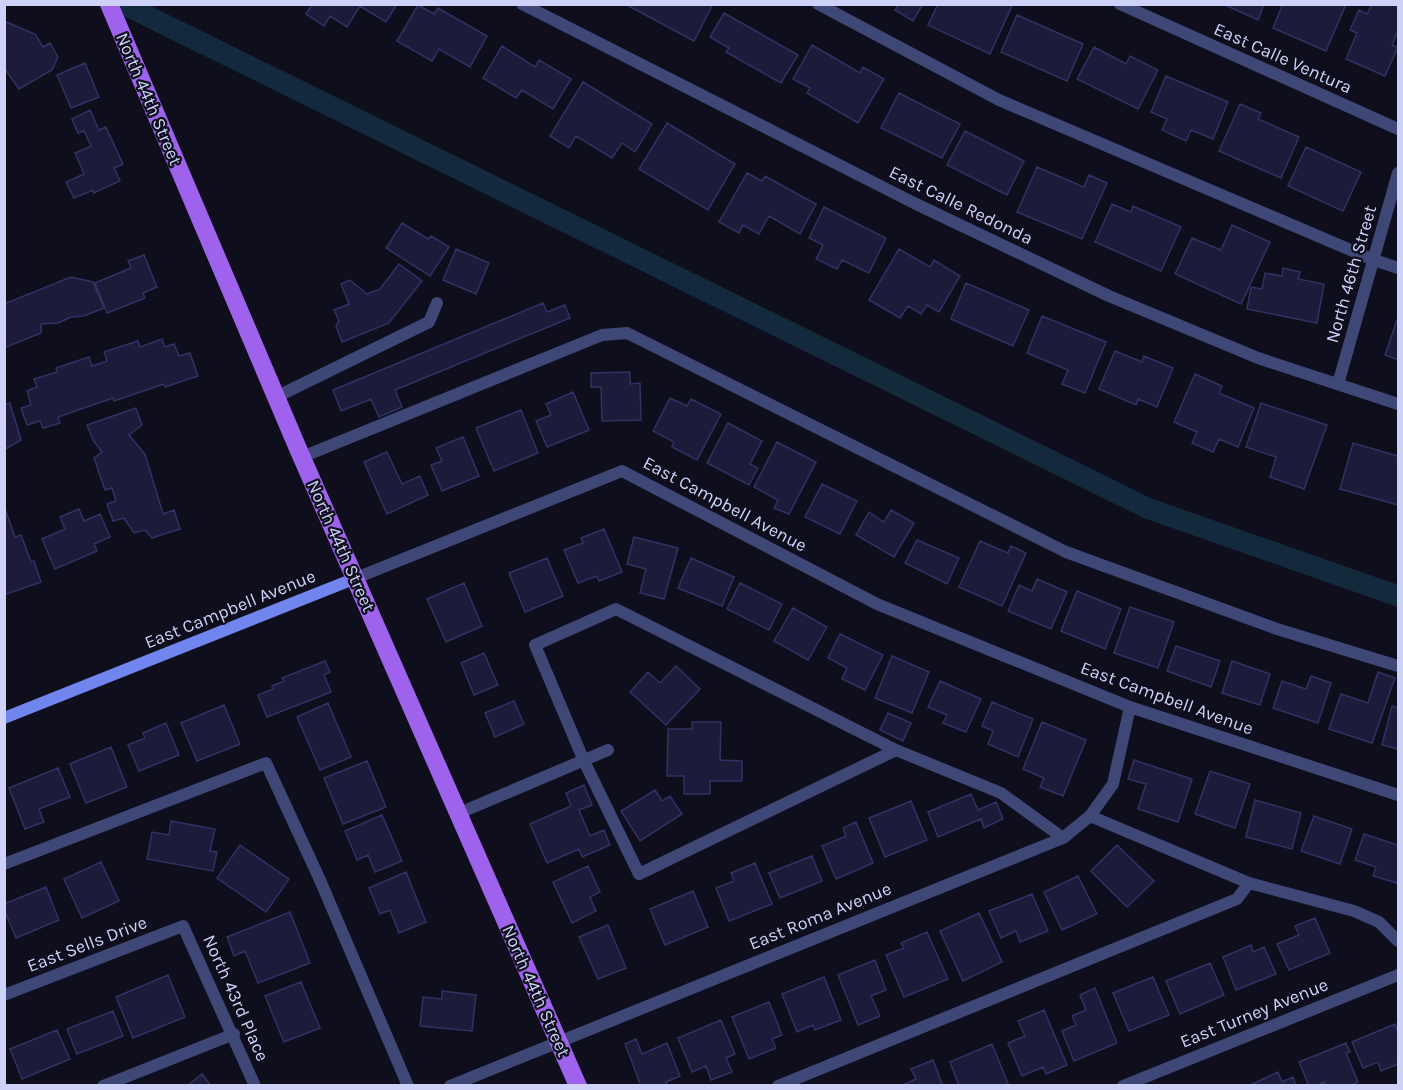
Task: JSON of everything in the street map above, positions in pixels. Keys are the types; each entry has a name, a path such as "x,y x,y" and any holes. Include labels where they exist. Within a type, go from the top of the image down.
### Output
{"main road":[{"name":"North 44th Street","path":"109,4 276,398 578,1086"}],"street":[{"name":"East Calle Redonda","path":"522,4 914,203 1109,297 1258,358 1398,404"},
{"path":"818,4 999,100 1374,260 1398,268"},
{"name":"East Calle Ventura","path":"1120,4 1398,129"},
{"name":"North 46th Street","path":"1338,384 1398,173"},
{"path":"276,398 429,322 437,303"},
{"path":"302,457 602,335 627,333 1066,552 1276,629 1398,666"},
{"name":"East Campbell Avenue","path":"4,718 622,471 877,604 1130,707 1398,795"},
{"path":"896,750 639,874 584,761 535,645 616,609 896,750 1001,793 1063,838"},
{"name":"East Roma Avenue","path":"450,1086 1063,838 1090,816 1113,784 1130,707"},
{"path":"457,813 608,750"},
{"path":"4,864 266,763 320,880 408,1086"},
{"path":"1090,816 1249,883 1354,911 1379,922 1398,942"},
{"path":"778,1086 1237,899 1249,883"},
{"name":"East Sells Drive","path":"4,995 183,926"},
{"name":"North 43rd Place","path":"183,926 234,1034 255,1086"},
{"name":"East Turney Avenue","path":"1123,1086 1398,975"},
{"path":"103,1086 234,1034"}],"building":[{"path":"312,4 397,4 386,22 360,6 347,27 330,16 324,26 306,14"},
{"path":"625,4 713,4 694,41"},
{"path":"899,4 923,4 913,21 895,10"},
{"path":"938,4 1009,4 1012,6 990,54 928,25"},
{"path":"1223,4 1264,4 1258,20"},
{"path":"1278,4 1346,4 1326,51 1273,28 1282,6"},
{"path":"1372,4 1398,5 1398,31 1392,45 1398,47 1385,76 1346,59 1357,33 1350,30 1359,10 1367,14"},
{"path":"418,5 434,14 438,8 487,36 470,67 439,49 432,61 397,41"},
{"path":"724,13 798,55 781,83 726,52 729,48 710,37"},
{"path":"1017,15 1083,44 1067,81 1001,52"},
{"path":"4,21 35,34 43,47 50,43 58,57 52,70 19,89 4,68"},
{"path":"812,45 860,73 863,67 884,79 858,123 807,93 810,88 793,79"},
{"path":"502,46 535,67 539,60 571,79 553,109 522,90 516,98 483,78"},
{"path":"1094,47 1126,64 1130,56 1158,70 1138,109 1077,79"},
{"path":"85,63 99,97 71,108 57,75"},
{"path":"1166,76 1228,102 1213,139 1191,130 1186,141 1162,130 1167,119 1151,112"},
{"path":"583,82 652,124 635,152 622,143 612,158 576,136 569,148 550,136"},
{"path":"899,93 960,124 942,158 881,128"},
{"path":"1240,104 1261,113 1258,119 1299,137 1281,178 1219,151"},
{"path":"90,110 99,130 106,127 123,164 114,168 120,181 94,193 93,190 74,198 66,182 84,174 75,153 91,146 84,131 78,133 72,119"},
{"path":"667,123 735,164 708,210 639,169"},
{"path":"965,131 1024,161 1007,195 947,165"},
{"path":"1306,147 1361,172 1343,211 1288,186"},
{"path":"1037,167 1084,187 1089,175 1107,183 1082,239 1017,212"},
{"path":"747,173 762,181 765,176 816,204 800,234 769,216 759,234 743,225 739,233 719,222"},
{"path":"1112,204 1131,212 1133,206 1181,227 1161,271 1095,242"},
{"path":"824,207 886,238 869,273 842,260 837,269 816,259 823,245 809,238"},
{"path":"402,223 428,239 431,236 449,247 430,276 386,248"},
{"path":"1232,225 1270,242 1241,304 1175,274 1192,238 1221,250"},
{"path":"456,249 489,263 476,294 443,280"},
{"path":"899,249 930,267 934,260 960,276 939,312 927,305 921,314 908,306 900,318 869,300"},
{"path":"144,255 157,287 143,293 145,298 107,313 95,283 131,268 128,261"},
{"path":"399,264 422,281 389,323 342,342 336,326 339,321 334,310 349,304 341,284 350,280 367,294 380,289"},
{"path":"1283,268 1300,272 1298,279 1324,284 1317,323 1247,309 1251,287 1262,289 1265,273 1282,276"},
{"path":"71,277 93,282 104,308 58,323 41,324 41,333 4,348 4,304"},
{"path":"966,283 1029,310 1013,346 951,319"},
{"path":"543,303 547,312 565,305 570,318 395,390 402,407 379,417 371,399 341,411 333,390"},
{"path":"1042,316 1106,342 1085,393 1062,384 1068,370 1027,353"},
{"path":"1398,317 1398,360 1385,355"},
{"path":"162,339 165,347 174,344 179,356 190,353 198,376 165,387 164,384 114,401 113,398 58,417 60,423 43,428 40,421 27,425 21,408 31,405 27,391 37,387 34,379 57,372 56,368 89,357 92,366 107,361 104,352 138,341 140,347"},
{"path":"1115,351 1142,362 1144,356 1173,368 1157,407 1138,399 1136,405 1099,389"},
{"path":"630,372 630,384 640,383 641,420 602,421 601,387 591,387 591,373"},
{"path":"1195,374 1222,386 1219,393 1254,408 1238,447 1219,439 1213,452 1192,443 1197,432 1174,422"},
{"path":"573,392 589,430 547,447 536,421 551,415 546,404"},
{"path":"670,398 687,406 691,399 721,414 697,460 672,447 674,442 653,431"},
{"path":"10,403 21,440 4,450 4,405"},
{"path":"1261,403 1327,425 1304,489 1270,477 1276,457 1246,447"},
{"path":"136,408 142,425 129,435 145,454 163,514 174,510 180,529 152,538 145,530 134,533 124,518 113,521 107,504 116,501 112,488 105,490 94,458 102,452 93,440 87,425"},
{"path":"521,410 538,453 494,471 476,428"},
{"path":"728,423 762,441 750,464 758,468 749,485 707,463"},
{"path":"463,437 479,476 442,491 431,465 442,461 436,448"},
{"path":"777,442 816,462 789,514 774,508 778,500 754,487"},
{"path":"1353,443 1398,456 1398,505 1340,489"},
{"path":"387,452 402,484 420,476 428,495 387,514 364,462"},
{"path":"822,484 857,501 840,534 805,517"},
{"path":"4,506 15,537 21,535 41,582 4,595"},
{"path":"79,509 84,521 100,514 110,537 94,544 97,551 55,569 42,539 65,529 60,517"},
{"path":"891,510 914,523 894,557 856,535 869,512 884,522"},
{"path":"604,529 622,572 599,581 597,576 578,583 564,550 583,543 581,538"},
{"path":"634,537 678,548 664,599 640,593 646,569 627,564"},
{"path":"917,540 959,558 947,584 905,563"},
{"path":"980,541 1008,553 1011,546 1026,553 1002,606 959,587"},
{"path":"547,558 563,596 525,612 509,573"},
{"path":"691,558 734,577 722,606 678,588"},
{"path":"1037,579 1067,592 1051,629 1008,611 1019,585 1032,591"},
{"path":"464,583 482,626 446,642 427,599"},
{"path":"740,583 782,604 769,630 727,609"},
{"path":"1077,591 1121,609 1105,649 1061,631"},
{"path":"1130,607 1174,622 1158,668 1114,653"},
{"path":"793,608 827,627 808,660 774,641"},
{"path":"840,634 883,655 865,690 842,679 847,668 828,658"},
{"path":"1176,646 1220,661 1211,687 1167,671"},
{"path":"484,653 498,685 474,695 461,663"},
{"path":"892,656 929,672 912,713 875,698"},
{"path":"325,661 330,672 324,675 331,692 267,717 258,695 273,689 272,686 284,681 282,678"},
{"path":"1232,661 1270,674 1260,705 1222,693"},
{"path":"676,666 700,689 666,725 630,692 648,672 660,683"},
{"path":"1378,672 1395,678 1372,743 1329,729 1341,694 1368,703"},
{"path":"1311,676 1331,683 1318,723 1273,708 1282,681 1306,689"},
{"path":"940,681 981,699 966,732 943,723 947,715 928,707"},
{"path":"514,701 524,724 495,737 485,713"},
{"path":"992,702 1033,719 1018,757 988,744 993,731 982,726"},
{"path":"328,703 351,757 320,770 297,717"},
{"path":"224,705 240,744 197,761 181,723"},
{"path":"1392,706 1398,708 1398,749 1382,745"},
{"path":"888,713 911,723 903,741 880,730"},
{"path":"692,722 721,722 720,760 742,761 742,781 710,781 710,794 684,794 684,776 667,776 668,729 692,729"},
{"path":"1042,722 1086,740 1063,796 1040,787 1044,778 1023,769"},
{"path":"166,723 179,755 139,771 128,745 145,738 143,733"},
{"path":"111,747 127,787 86,803 70,764"},
{"path":"1134,760 1192,779 1178,822 1138,809 1146,784 1128,779"},
{"path":"367,761 386,807 343,824 324,778"},
{"path":"58,768 70,797 39,809 44,822 25,829 9,788"},
{"path":"1210,771 1250,784 1235,828 1195,814"},
{"path":"584,785 592,805 579,810 590,836 604,830 610,845 582,857 579,849 547,863 530,824 571,806 566,793"},
{"path":"655,790 662,801 670,796 682,814 640,841 621,811"},
{"path":"971,794 978,810 996,802 1003,819 984,828 981,819 938,837 928,812"},
{"path":"1255,800 1301,813 1292,849 1246,837"},
{"path":"911,801 927,840 885,857 869,818"},
{"path":"382,815 402,861 375,872 368,855 357,860 345,831"},
{"path":"1314,816 1352,829 1340,864 1301,851"},
{"path":"171,821 215,829 210,851 217,852 213,871 147,859 152,832 169,835"},
{"path":"856,822 873,863 836,879 822,846 846,836 843,828"},
{"path":"1364,834 1398,845 1397,883 1373,876 1376,867 1355,860"},
{"path":"240,845 289,879 266,912 217,878"},
{"path":"1117,845 1154,881 1127,907 1091,871"},
{"path":"812,856 822,881 780,898 769,873"},
{"path":"101,862 119,901 82,918 64,879"},
{"path":"755,863 772,904 729,921 716,888 734,881 731,873"},
{"path":"588,866 600,892 590,897 596,911 572,923 553,882"},
{"path":"406,872 426,922 399,933 390,910 380,914 369,888"},
{"path":"1078,876 1097,914 1062,930 1044,892"},
{"path":"46,887 59,920 16,938 4,904"},
{"path":"693,891 708,927 665,945 650,909"},
{"path":"1032,894 1048,931 1020,942 1016,931 1001,938 989,911"},
{"path":"290,912 310,963 258,983 245,951 234,956 227,937"},
{"path":"979,913 1002,962 963,981 940,931"},
{"path":"1315,918 1330,953 1289,970 1277,944 1299,935 1295,926"},
{"path":"608,925 626,968 598,979 579,937"},
{"path":"927,932 948,979 904,997 886,955 904,948 901,943"},
{"path":"1251,945 1253,952 1264,947 1276,974 1236,990 1223,957"},
{"path":"875,960 886,990 871,996 880,1016 858,1025 838,975"},
{"path":"1210,963 1224,995 1180,1014 1166,981"},
{"path":"168,975 185,1017 133,1038 116,997"},
{"path":"824,977 841,1020 815,1030 813,1025 797,1032 782,994"},
{"path":"1153,977 1169,1015 1129,1031 1113,993"},
{"path":"301,982 320,1028 284,1042 265,996"},
{"path":"1095,988 1117,1043 1074,1061 1062,1031 1076,1025 1072,1016 1086,1010 1080,995"},
{"path":"442,991 476,995 472,1031 420,1026 423,997 442,999"},
{"path":"769,1002 782,1035 772,1039 776,1048 749,1059 732,1017"},
{"path":"1044,1010 1067,1065 1046,1074 1043,1067 1022,1076 1008,1043 1025,1036 1018,1021"},
{"path":"113,1011 123,1036 77,1054 67,1029"},
{"path":"721,1020 735,1054 726,1058 732,1072 711,1080 706,1066 692,1072 678,1038"},
{"path":"1395,1024 1398,1033 1398,1064 1381,1071 1378,1062 1363,1068 1352,1042"},
{"path":"57,1030 70,1059 22,1079 10,1049"},
{"path":"636,1039 642,1054 667,1043 680,1076 666,1082 667,1086 641,1086 625,1044"},
{"path":"1346,1043 1350,1052 1346,1053 1358,1082 1350,1086 1325,1086 1324,1082 1316,1086 1309,1086 1299,1062"},
{"path":"992,1044 1009,1086 959,1086 950,1062"},
{"path":"933,1060 943,1086 901,1086 916,1079 911,1069"},
{"path":"1278,1072 1282,1082 1293,1077 1296,1086 1248,1086"},
{"path":"202,1074 211,1086 187,1086"}],"waterway":[{"path":"123,4 1147,508 1398,596"}]}
